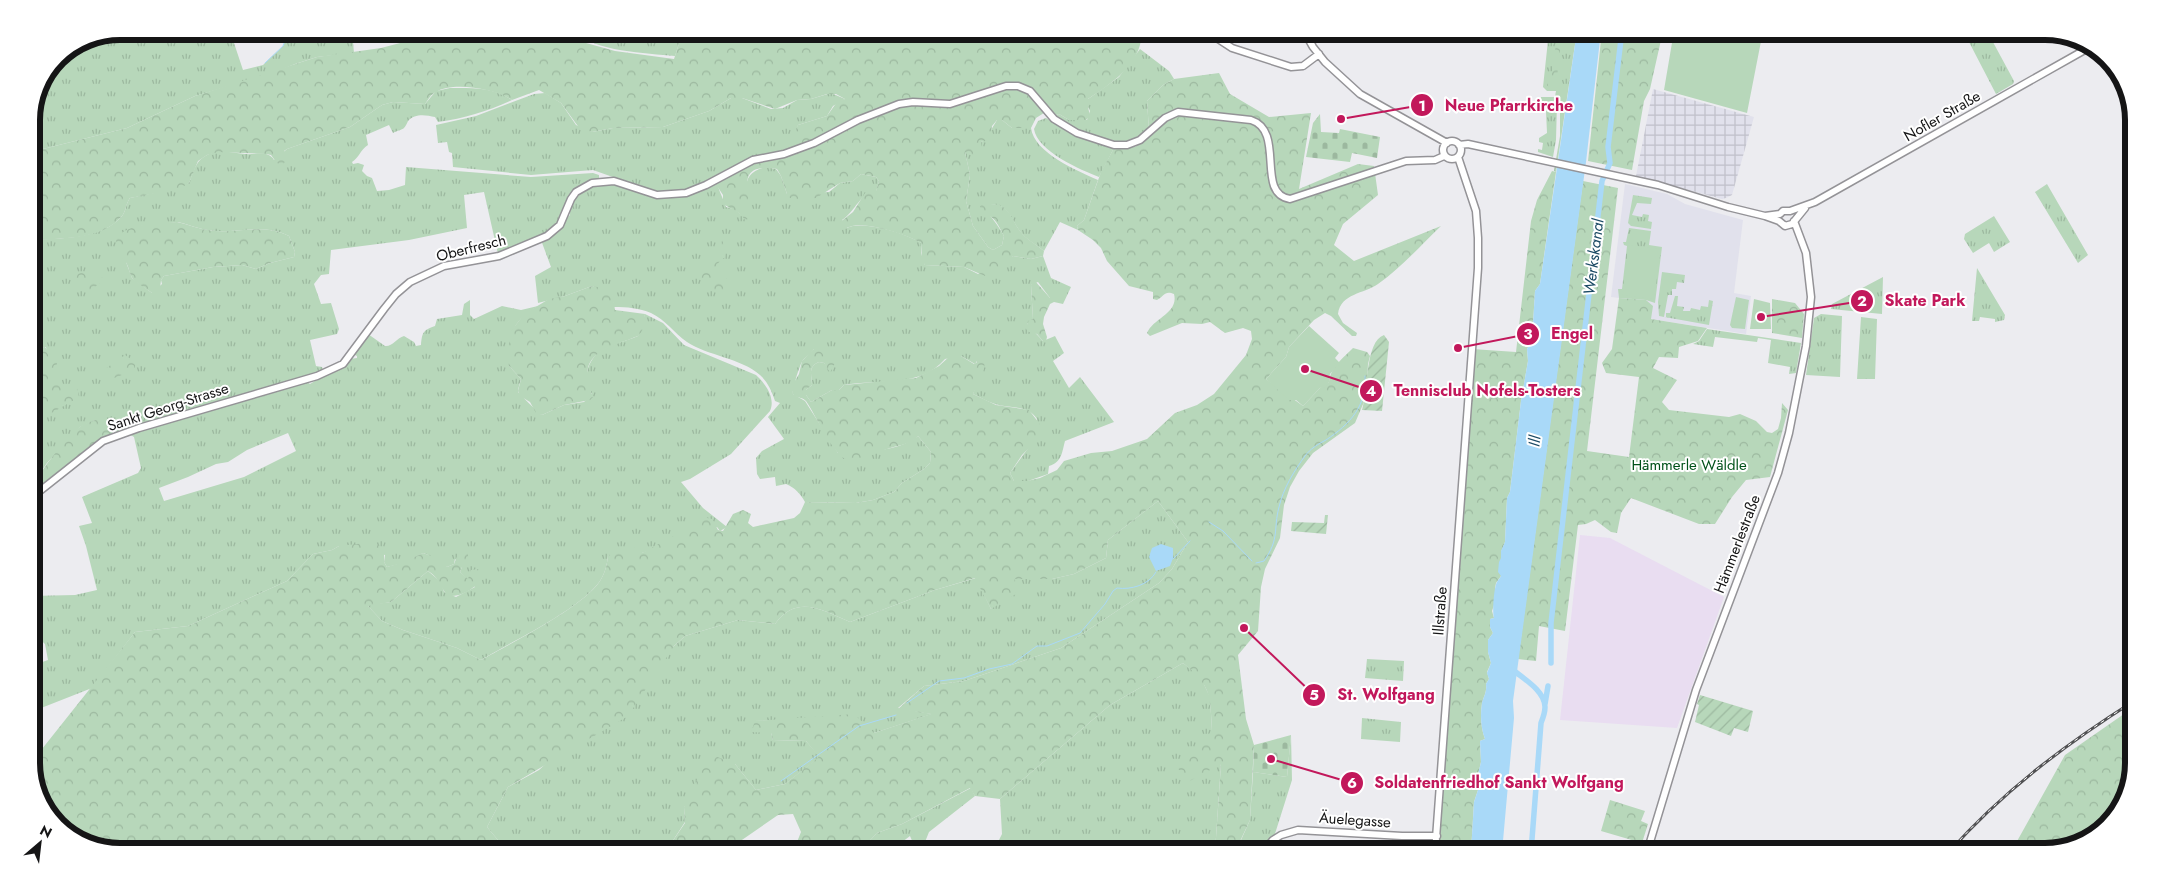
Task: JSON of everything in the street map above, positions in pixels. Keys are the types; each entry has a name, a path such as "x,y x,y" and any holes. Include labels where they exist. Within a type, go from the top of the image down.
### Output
{"street":[{"path":"1220,40 1232,48 1291,67 1303,66 1319,54"},
{"path":"1310,40 1319,54 1360,94 1429,133 1445,145"},
{"name":"Nofler Straße","path":"1780,218 1783,211 1806,207 2084,51"},
{"name":"Oberfresch","path":"299,380 325,373 342,364 384,308 410,282 444,266 499,256 547,236 560,225 576,192 586,186 605,180 658,195 682,194 706,185 759,158 784,154 814,143 849,124 899,104 913,102 950,104 996,88 1012,85 1024,88 1035,96 1048,113 1064,126 1085,137 1114,145 1127,145 1140,140 1165,118 1178,112 1256,121 1266,131 1272,178 1276,191 1284,198 1290,199 1406,161 1435,160 1444,156"},
{"path":"1445,145 1452,141 1458,153"},
{"path":"1445,145 1444,156 1458,153 1474,146 1543,160 1658,185 1728,208 1780,218 1783,225 1792,222 1790,211"},
{"name":"Illstraße","path":"1436,843 1478,238 1475,207 1458,153"},
{"name":"Nofler Straße","path":"1792,222 1806,207"},
{"name":"Hämmerlestraße","path":"1650,843 1693,698 1778,473 1788,439 1804,355 1811,302 1810,272 1806,253 1801,238 1792,222"},
{"name":"Sankt Georg-Strasse","path":"40,492 103,441 139,428 299,380"},
{"name":"Äuelegasse","path":"1270,843 1290,831 1307,829 1402,836 1437,836"}],"shaded area":[{"path":"1653,89 1754,117 1732,195 1722,199 1636,176"},
{"path":"1625,184 1667,194 1685,204 1743,220 1734,293 1751,296 1746,334 1651,319 1619,298 1611,297"},
{"path":"1580,535 1610,538 1724,597 1677,728 1560,720"}],"green space":[{"path":"120,40 233,40 243,70 263,65 283,46 285,40 353,40 354,53 317,57 270,74 195,96 127,128 40,150 40,120 46,90 64,64 90,46"},
{"path":"412,40 582,40 586,43 615,51 674,59 680,40 1141,40 1134,59 1128,67 1113,81 1088,99 1090,116 1086,120 1069,120 1059,114 1053,116 1047,111 1036,118 1031,128 1012,128 1002,120 997,120 992,126 990,140 981,142 982,148 979,155 965,152 970,175 966,201 973,226 988,247 993,250 1002,245 1004,236 993,218 981,213 980,206 986,203 1006,209 1023,234 1044,251 1043,256 1031,259 1013,256 999,269 985,276 964,267 925,265 922,260 921,243 898,233 859,225 841,229 838,226 839,223 853,212 865,193 876,191 879,181 876,177 861,174 853,181 840,183 816,198 803,200 790,198 777,169 763,168 753,170 749,176 747,183 748,219 745,220 743,216 723,203 723,195 717,186 718,182 754,162 792,154 792,138 798,125 827,116 837,102 845,99 836,94 797,100 775,109 742,98 731,98 709,111 663,127 613,128 592,132 580,129 561,103 539,90 512,100 485,90 453,87 436,92 425,104 393,102 382,105 350,127 287,149 284,151 287,158 283,165 277,163 271,155 266,154 218,152 207,155 198,161 189,183 179,189 130,198 122,216 103,230 80,237 40,240 40,150 127,128 195,96 317,57 381,48"},
{"path":"587,40 680,40 675,56 621,50"},
{"path":"1548,40 1576,40 1556,172 1554,171 1560,136 1560,103 1557,103 1556,140 1553,157 1538,152 1538,149 1542,150 1543,143 1539,142 1539,138 1547,133 1546,111 1541,97 1555,97 1556,91 1547,91 1543,87"},
{"path":"1557,40 1561,40 1556,86 1553,89 1550,89 1547,85 1551,77"},
{"path":"1601,40 1661,40 1650,89 1644,101 1632,170 1588,161"},
{"path":"1672,40 1761,40 1747,113 1664,90"},
{"path":"1972,40 1992,40 2014,81 2013,84 1996,94 1969,42"},
{"path":"1140,49 1169,71 1174,79 1163,85 1147,101 1149,130 1137,138 1125,142 1113,142 1088,135 1053,116 1059,114 1069,120 1087,120 1090,111 1088,99 1119,77"},
{"path":"1219,73 1230,94 1269,117 1311,113 1299,189 1358,164 1374,166 1378,195 1343,224 1334,245 1354,261 1441,226 1403,264 1386,278 1378,284 1348,298 1340,307 1338,314 1343,323 1357,333 1356,336 1352,336 1331,316 1325,313 1314,320 1289,347 1286,357 1266,379 1303,406 1320,388 1329,382 1335,367 1353,348 1367,352 1370,356 1366,397 1355,423 1313,453 1299,471 1290,487 1284,505 1280,538 1265,569 1261,587 1258,631 1238,655 1246,719 1254,745 1250,820 1239,843 1216,843 1221,764 1188,782 1177,767 1212,731 1208,692 1199,678 1183,663 1110,705 1000,799 975,796 970,788 902,824 877,833 868,843 797,843 801,832 793,814 778,815 736,843 670,843 685,823 684,807 701,771 715,756 735,764 756,790 785,784 819,757 806,741 773,740 771,733 751,732 755,721 854,714 874,733 931,714 898,709 924,686 964,681 1061,648 1159,583 1172,569 1188,542 1158,501 1108,540 1106,558 1074,574 1052,579 1015,579 1016,594 991,609 975,578 935,590 850,622 820,609 801,607 792,609 775,624 738,620 685,636 674,646 628,716 508,787 487,827 500,843 120,843 94,839 80,832 57,812 51,803 42,778 40,751 135,632 188,626 287,581 313,554 332,550 339,546 365,543 378,545 384,549 384,562 387,567 404,562 423,553 434,557 447,567 454,564 458,554 468,553 468,563 462,567 460,572 468,579 471,570 479,569 481,574 480,581 466,592 448,596 438,580 428,571 391,602 368,606 382,621 457,648 481,660 545,624 578,602 600,581 606,569 608,556 633,547 642,553 707,518 712,519 718,530 723,531 733,514 743,510 751,514 748,523 753,527 794,518 800,513 805,502 856,503 873,500 894,492 902,483 930,463 931,452 918,436 908,443 864,458 849,460 843,458 831,444 806,401 793,394 793,384 799,374 802,361 814,349 825,347 832,350 835,363 831,371 829,371 824,363 819,362 813,366 811,372 812,385 806,390 806,395 811,402 832,390 839,390 844,385 916,378 939,366 951,355 961,356 974,364 981,360 985,362 983,373 973,394 996,405 1029,410 1042,427 1038,439 1022,455 1010,473 1014,481 1040,478 1057,470 1064,461 1091,453 1112,451 1147,439 1175,413 1197,405 1214,394 1246,355 1252,339 1251,331 1243,328 1225,333 1210,322 1202,324 1182,323 1150,336 1147,333 1150,328 1173,306 1175,301 1174,294 1167,293 1157,300 1153,299 1153,292 1129,286 1107,261 1101,248 1078,230 1077,226 1084,220 1101,172 1114,148 1135,147 1152,134 1149,130 1147,101 1163,85 1174,79"},
{"path":"450,88 490,90 512,100 476,114 438,122 435,117 417,116 411,118 403,129 393,133 389,125 366,135 368,145 352,162 353,164 364,165 362,171 372,178 377,191 389,190 405,185 406,167 531,177 593,173 599,175 599,178 579,187 561,219 546,234 498,254 484,192 464,195 467,228 409,240 331,250 329,274 321,275 314,284 321,304 331,303 339,329 337,334 310,340 316,366 322,367 324,372 190,412 114,432 121,427 112,420 95,420 80,427 40,473 40,414 50,414 52,384 46,347 40,348 40,324 42,322 40,318 40,295 43,287 40,287 40,240 67,238 92,234 103,230 122,216 130,198 189,183 199,161 212,153 265,154 274,160 287,149 350,127 382,105 393,102 425,104 436,91","holes":["178,222 200,229 218,231 259,229 279,232 289,236 295,252 294,257 270,263 256,269 242,265 213,267 164,276 161,280 162,284 152,293 132,278 126,262 141,226"]},
{"path":"545,93 561,103 576,125 592,132 613,128 663,127 709,111 731,98 742,98 771,109 783,108 797,100 811,99 831,93 845,99 833,106 827,116 798,125 792,150 690,190 658,193 593,170 531,175 453,167 452,153 449,152 447,142 438,143 436,125 476,116 534,94"},
{"path":"1320,114 1321,132 1339,133 1340,129 1380,137 1377,158 1352,153 1350,162 1306,157 1313,123"},
{"path":"1046,118 1075,135 1114,148 1099,177 1061,159 1043,145 1034,129 1038,121"},
{"path":"997,120 1002,120 1012,128 1031,128 1034,137 1048,153 1098,180 1084,220 1077,226 1078,230 1060,222 1044,251 1025,237 1006,210 998,205 983,204 1004,236 1002,245 993,250 988,247 973,226 966,201 970,175 965,152 985,140"},
{"path":"766,167 776,169 781,176 787,194 829,192 840,183 853,181 861,174 876,177 879,181 876,192 862,198 842,220 847,228 854,226 874,227 896,232 914,239 921,243 921,253 925,265 964,267 978,274 1013,256 1031,259 1043,256 1051,278 1071,287 1063,304 1054,302 1050,304 1050,298 1038,282 1031,285 1033,319 1027,324 1043,341 1055,336 1064,353 1053,361 1069,388 1080,377 1114,422 1065,441 1061,456 1057,462 1049,466 1048,474 1028,481 1014,481 1010,473 1029,447 1037,419 1033,414 1024,409 995,404 973,394 977,361 975,364 961,356 945,359 935,368 924,374 898,381 844,385 839,390 832,390 811,402 806,395 806,390 812,385 811,372 813,366 819,362 824,363 831,371 814,349 802,362 793,394 805,401 838,453 900,446 918,436 931,452 930,463 902,483 894,492 873,500 856,503 805,502 797,491 786,484 776,486 775,477 760,479 757,474 756,458 762,451 784,439 768,417 780,403 775,401 765,380 752,369 695,347 651,313 633,308 614,307 612,295 592,286 538,303 535,276 551,267 541,240 570,215 569,209 572,201 578,194 593,185 608,183 669,196 718,182 726,207 734,209 742,215 748,206 746,186 749,176 758,169"},
{"path":"1552,171 1556,172 1540,284 1535,291 1532,341 1527,349 1528,361 1510,492 1507,498 1505,542 1501,552 1501,576 1495,588 1495,602 1492,611 1494,618 1490,619 1490,627 1493,633 1488,640 1488,652 1491,663 1487,672 1489,679 1486,684 1481,713 1485,739 1480,741 1481,762 1477,779 1478,790 1474,802 1472,843 1436,843 1472,349 1516,352 1531,221 1537,200"},
{"name":"Hämmerle Wäldle","path":"1583,181 1618,188 1587,451 1629,457 1639,377 1606,373 1602,363 1612,349 1619,298 1646,300 1653,306 1651,319 1707,328 1698,341 1679,347 1678,358 1659,357 1653,368 1677,380 1662,402 1669,410 1729,417 1740,414 1756,421 1767,432 1772,433 1778,429 1782,403 1788,410 1770,477 1746,480 1732,497 1715,524 1699,524 1631,498 1621,513 1617,533 1611,532 1595,520 1578,525 1565,631 1539,626 1536,661 1518,659"},
{"path":"2047,184 2088,255 2078,263 2035,192"},
{"path":"1633,195 1652,198 1651,204 1637,203 1632,215 1642,217 1643,214 1649,215 1648,221 1652,222 1651,229 1631,226 1628,223"},
{"path":"1994,216 2010,242 1994,252 1989,243 1973,253 1964,239 1965,234"},
{"path":"177,222 218,231 259,229 279,232 289,236 295,252 294,257 270,263 256,269 242,265 213,267 164,276 161,280 160,289 156,293 152,293 133,279 125,261 117,252 116,242 119,235 136,226"},
{"path":"1629,228 1651,231 1649,245 1662,247 1655,303 1646,300 1619,298 1618,289 1622,289 1627,246 1623,242 1626,242"},
{"path":"723,239 727,241 725,257 717,264 715,275 735,280 738,282 738,286 733,290 723,293 713,290 701,279 703,268 718,251"},
{"path":"1629,245 1661,249 1654,299 1622,295"},
{"path":"1977,268 2005,315 2004,320 1995,322 1995,319 1980,317 1979,321 1972,321"},
{"path":"91,270 99,272 104,281 87,292 74,285 77,274"},
{"path":"1662,272 1685,275 1684,283 1677,282 1676,289 1672,289 1672,295 1668,295 1664,317 1659,316 1658,302"},
{"path":"1883,277 1882,314 1831,309 1832,304"},
{"path":"1035,281 1050,298 1050,304 1043,324 1047,337 1046,341 1043,341 1037,334 1026,329 1028,321 1033,319 1031,285"},
{"path":"592,286 612,290 615,310 645,314 642,331 638,336 605,349 590,362 588,382 593,397 590,400 564,405 542,415 536,413 530,402 520,396 518,391 521,379 509,366 507,354 512,330 524,314 549,299 565,296"},
{"path":"40,287 44,287 40,296"},
{"path":"1675,296 1678,296 1677,306 1684,307 1683,311 1690,311 1691,308 1700,310 1701,306 1708,307 1709,300 1713,301 1709,325 1665,317 1666,313 1670,313"},
{"path":"1736,297 1749,300 1745,329 1732,328 1730,325"},
{"path":"1754,299 1770,303 1771,329 1750,329"},
{"path":"1772,299 1795,303 1804,314 1802,338 1772,333"},
{"path":"470,300 470,315 474,319 502,306 521,310 538,306 521,319 513,331 509,366 521,379 518,392 542,415 564,405 584,402 592,394 587,382 587,375 590,363 594,357 608,347 638,336 645,314 663,323 684,345 756,375 766,386 771,396 770,411 731,454 690,479 681,482 703,508 727,527 720,531 717,527 642,553 608,556 606,569 600,581 578,603 481,660 457,648 382,621 367,605 391,602 428,571 441,582 444,592 456,597 475,587 460,572 462,567 455,559 454,564 447,567 423,553 404,563 387,567 384,562 385,555 339,546 332,550 313,554 287,581 188,626 135,632 92,688 40,708 40,663 48,660 45,644 40,639 40,596 75,595 97,590 79,526 92,523 82,497 138,473 141,468 134,437 129,434 306,382 310,384 350,359 357,358 353,354 368,334 385,346 404,336 414,342 416,346 421,345 424,332 435,326 437,319 462,315 464,304","holes":["288,433 296,451 244,477 164,501 159,488 216,464 228,462 247,450"]},
{"path":"1821,314 1842,316 1840,377 1806,375 1814,318"},
{"path":"1861,317 1877,319 1875,379 1857,379"},
{"path":"1309,326 1339,353 1335,358 1340,363 1330,374 1329,382 1325,387 1320,388 1303,406 1296,400 1289,400 1266,379 1286,357 1289,347"},
{"path":"1707,329 1801,343 1796,373 1789,374 1790,367 1768,363 1771,340 1758,338 1757,342 1715,337 1713,347 1693,344 1699,341"},
{"path":"1384,335 1389,342 1382,411 1362,410 1370,357 1378,339"},
{"path":"45,347 57,363 53,384 76,384 79,397 50,414 40,414 40,348"},
{"path":"125,355 135,362 135,370 114,378 105,369"},
{"path":"95,420 112,420 121,427 73,460 40,486 40,475 44,469 68,438 84,424"},
{"path":"1158,501 1188,542 1172,569 1159,583 1061,648 964,681 924,686 898,708 932,714 874,733 805,719 755,721 771,733 773,740 806,741 820,757 785,784 756,790 735,764 684,807 685,822 672,842 500,843 487,827 508,787 539,770 685,636 738,620 775,624 792,609 801,607 820,609 850,622 935,590 976,578 991,609 1015,579 1052,579 1074,574 1106,558 1108,540"},
{"path":"1325,515 1328,515 1326,534 1291,531 1292,522 1324,523"},
{"path":"1367,659 1404,661 1403,681 1365,678"},
{"path":"1183,663 1200,676 1210,697 1212,731 1221,763 1216,843 998,843 1002,834 1000,799 1110,705"},
{"path":"1700,695 1753,711 1748,732 1734,728 1731,736 1695,722"},
{"path":"2125,713 2124,773 2121,789 2108,812 2094,826 2071,839 2045,843 2016,843 2065,755"},
{"path":"1362,718 1401,722 1400,742 1361,739"},
{"path":"1291,735 1292,780 1273,840 1270,843 1240,843 1250,820 1253,772 1287,777"},
{"path":"1291,735 1287,777 1253,772 1254,745"},
{"path":"971,788 975,796 929,832 925,843 913,843 910,836 901,843 868,843 877,833 902,824"},
{"path":"1610,800 1645,811 1641,821 1648,824 1642,843 1601,831"}],"water":[{"name":"Ill","path":"1576,40 1600,40 1586,162 1513,701 1514,718 1503,843 1472,843 1474,802 1478,790 1477,779 1481,762 1480,741 1485,739 1481,713 1486,684 1489,679 1487,673 1491,663 1488,652 1488,640 1493,633 1490,627 1490,619 1494,618 1495,589 1501,576 1498,572 1501,551 1505,542 1507,498 1510,492 1528,361 1527,349 1532,341 1535,291 1540,284"},
{"path":"1161,544 1173,548 1173,558 1170,566 1156,571 1149,557 1152,548"}],"waterway":[{"path":"265,63 283,46 285,40"},
{"name":"Werkskanal","path":"1551,663 1551,623 1602,181 1610,163 1608,147 1621,40"},
{"path":"1256,563 1264,561 1272,546 1281,500 1293,474 1309,451 1335,434 1355,413 1363,396 1365,376"},
{"path":"1209,522 1223,531 1252,561"},
{"path":"1173,559 1190,541"},
{"path":"907,703 939,681 964,678 989,669 1012,664 1037,646 1047,646 1080,633 1105,604 1113,591 1117,588 1139,586 1153,577 1156,572"},
{"path":"1513,670 1538,691 1542,696 1545,707 1541,723 1532,843"},
{"name":"Werkskanal","path":"1545,704 1548,686"},
{"path":"781,781 859,726 896,715"}],"railway":[{"path":"1958,843 1991,809 2036,770 2084,734 2125,707"}],"place":[{"name":"Neue Pfarrkirche","path":"1341,119"},
{"name":"Skate Park","path":"1761,317"},
{"name":"Engel","path":"1458,348"},
{"name":"Tennisclub Nofels-Tosters","path":"1305,369"},
{"name":"St. Wolfgang","path":"1244,628"},
{"name":"Soldatenfriedhof Sankt Wolfgang","path":"1271,759"}]}
